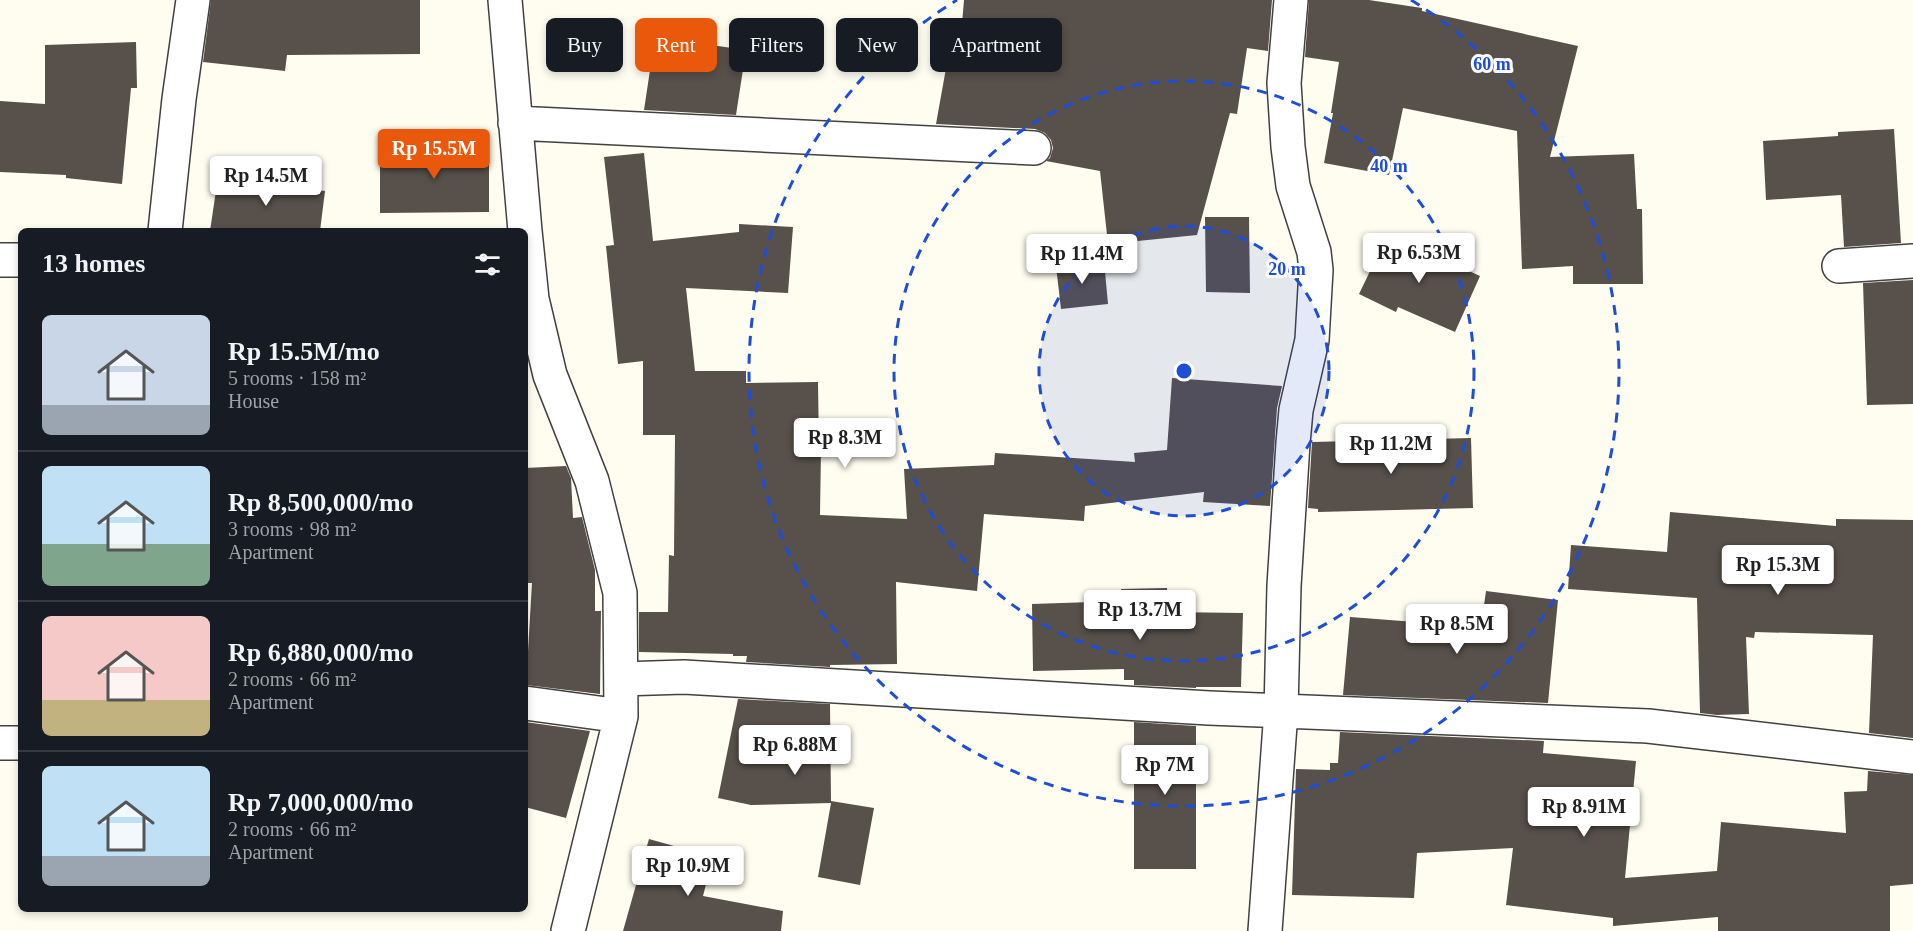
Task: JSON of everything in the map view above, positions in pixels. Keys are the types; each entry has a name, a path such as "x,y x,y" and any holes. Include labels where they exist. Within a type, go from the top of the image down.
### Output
{"street":[{"path":"165,228 179,99 193,0"},
{"path":"505,0 525,228"},
{"path":"1264,931 1281,711 1284,586 1293,443 1296,410 1312,340 1316,270 1314,252 1293,186 1288,147 1284,83 1291,0"},
{"path":"515,123 1034,148"},
{"path":"0,260 18,260"},
{"path":"1839,266 1913,261"},
{"path":"528,299 550,375 592,481 620,593 621,716 568,931"},
{"path":"621,679 684,676 1281,711 1648,726 1913,757"},
{"path":"528,703 621,716"},
{"path":"0,743 18,743"}],"building":[{"path":"211,0 420,0 420,54 287,55 285,71 203,62"},
{"path":"964,0 1272,0 1268,51 1247,48 1237,114 1230,113 1197,235 1108,244 1100,171 1046,161 1050,158 1053,148 1051,140 1045,133 1035,129 936,124 945,72 1062,72 1062,18 962,18"},
{"path":"1309,0 1369,0 1422,8 1422,11 1578,46 1550,157 1634,154 1637,209 1642,209 1643,284 1573,284 1573,266 1522,269 1517,131 1403,108 1389,175 1324,163 1339,62 1305,57"},
{"path":"136,42 137,88 131,88 122,184 66,178 66,175 0,172 0,101 45,104 45,45"},
{"path":"717,46 729,48 729,72 743,72 736,115 644,110 650,72 717,72"},
{"path":"1894,129 1901,243 1844,247 1841,195 1766,200 1763,141 1838,136 1838,132"},
{"path":"380,148 489,148 489,212 380,213"},
{"path":"644,153 653,241 739,232 739,224 793,227 788,293 686,288 695,371 746,371 746,383 818,382 819,450 821,450 820,515 907,519 904,469 994,465 995,453 1135,462 1134,453 1167,450 1172,378 1282,386 1277,408 1270,506 1203,502 1204,492 1085,506 1084,521 984,514 977,591 896,582 897,664 830,665 830,667 746,662 747,656 733,656 733,654 639,652 639,612 668,612 669,555 674,556 675,435 643,435 643,361 618,364 606,246 614,245 604,157"},
{"path":"218,177 325,191 320,228 210,228"},
{"path":"1205,217 1249,217 1250,293 1206,292"},
{"path":"1388,234 1480,276 1455,332 1398,307 1396,312 1359,294"},
{"path":"1104,261 1108,304 1061,309 1056,266"},
{"path":"1913,280 1913,404 1867,405 1863,283"},
{"path":"1471,438 1473,508 1318,512 1318,509 1308,508 1312,442"},
{"path":"566,466 571,478 573,518 582,517 595,570 595,611 601,611 600,694 528,685 532,583 528,583 528,468"},
{"path":"1670,512 1836,526 1836,519 1913,520 1913,738 1869,733 1873,635 1755,632 1754,638 1746,637 1749,714 1700,713 1697,598 1568,589 1571,545 1667,552"},
{"path":"1167,588 1168,612 1243,613 1241,687 1196,688 1134,685 1134,680 1124,680 1124,669 1033,671 1032,604 1122,601 1121,589"},
{"path":"1486,591 1558,600 1548,703 1343,695 1350,617 1481,627"},
{"path":"738,699 830,704 831,802 874,808 860,885 818,877 831,803 751,805 718,798"},
{"path":"528,722 590,731 566,818 528,808"},
{"path":"1134,722 1196,726 1196,869 1134,869"},
{"path":"1340,732 1544,741 1543,753 1636,761 1625,878 1717,871 1721,822 1846,833 1844,792 1867,791 1868,771 1913,775 1913,884 1890,886 1890,931 1718,931 1718,917 1613,926 1613,918 1506,905 1513,848 1417,853 1414,898 1292,895 1296,769 1330,770 1330,763 1338,763"},
{"path":"649,839 713,857 703,896 783,911 781,931 623,931"}]}
